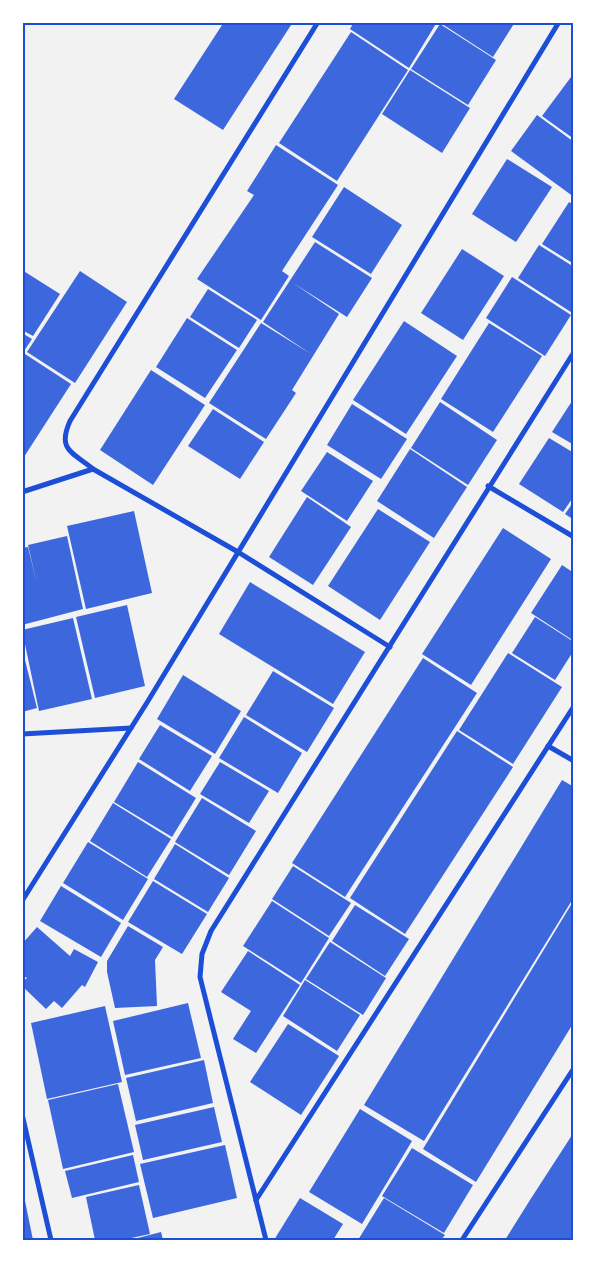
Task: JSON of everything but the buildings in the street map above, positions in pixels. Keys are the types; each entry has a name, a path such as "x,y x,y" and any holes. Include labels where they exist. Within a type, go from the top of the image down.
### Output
{"street":[{"path":"318,22 70,421 63,436 67,448 93,470 238,552 390,647"},
{"path":"22,900 131,728 558,22"},
{"path":"266,1240 200,977 202,954 211,931 390,647 488,486 574,352"},
{"path":"22,492 93,470"},
{"path":"488,486 574,537"},
{"path":"256,1200 574,706"},
{"path":"22,734 131,728"},
{"path":"548,746 574,761"},
{"path":"462,1240 574,1068"},
{"path":"22,1114 51,1240"}]}
